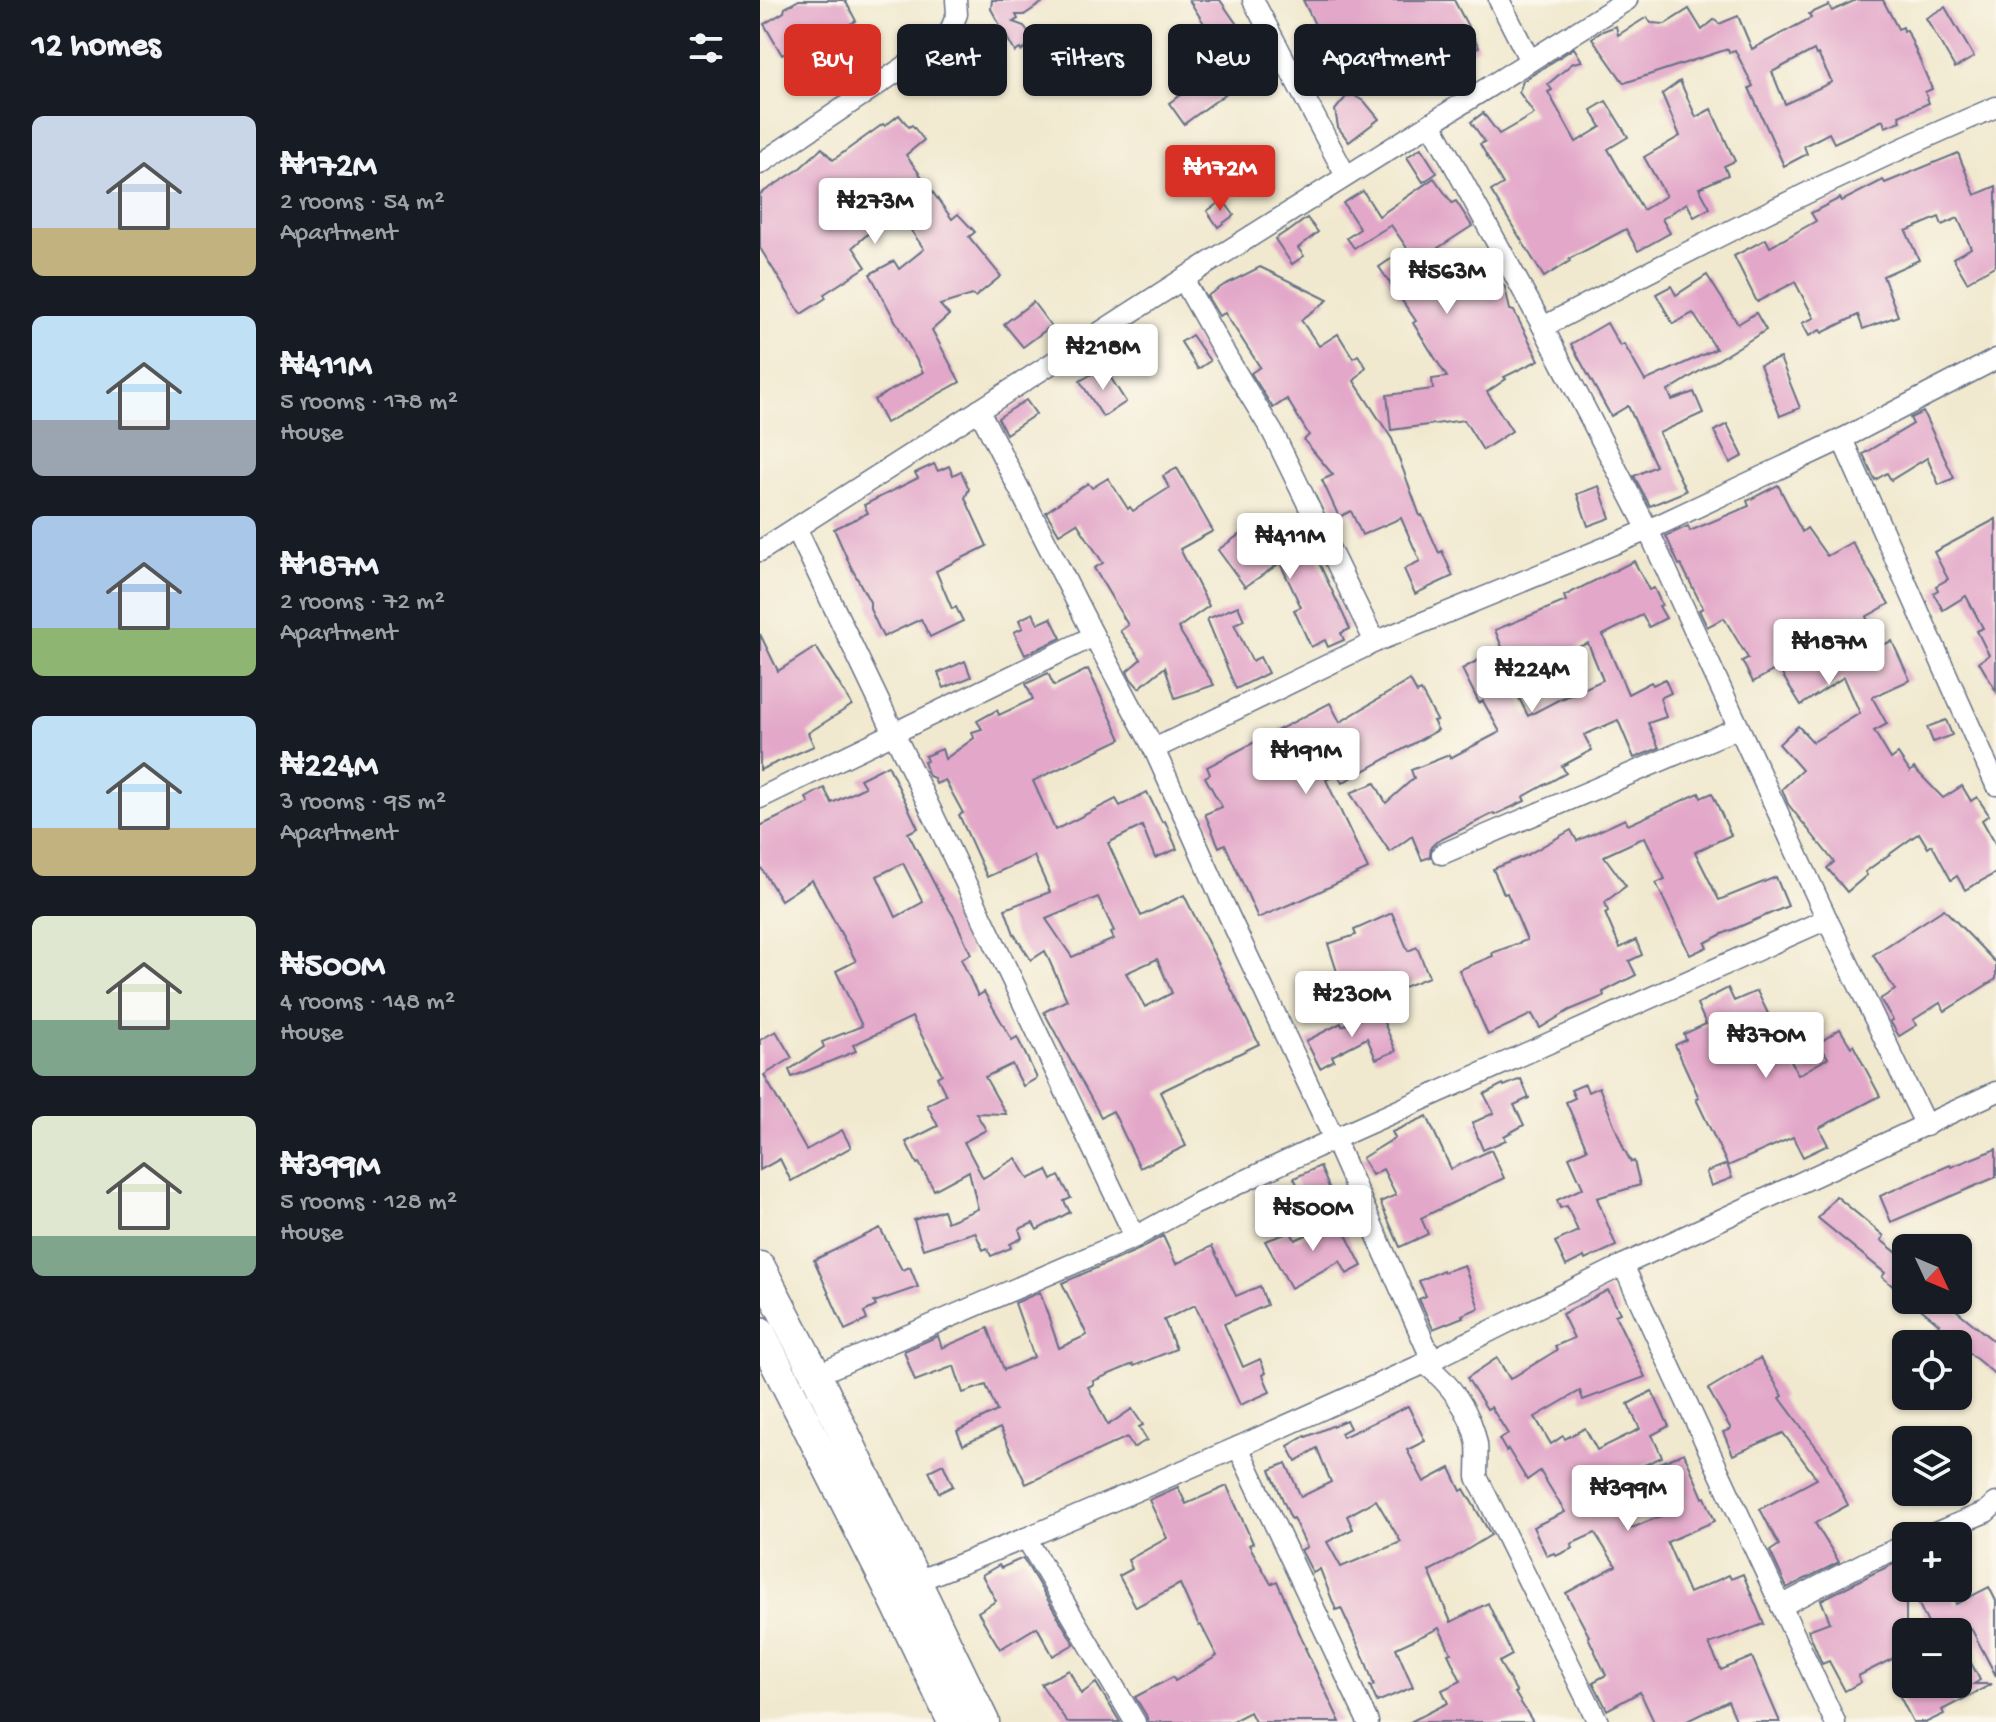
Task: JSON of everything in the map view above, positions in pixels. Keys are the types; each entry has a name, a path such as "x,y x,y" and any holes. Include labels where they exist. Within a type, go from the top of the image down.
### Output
{"main road":[{"path":"760,1267 816,1375 902,1586 953,1722"},
{"path":"760,1332 902,1586 984,1722"}],"street":[{"path":"760,164 947,38 957,14 956,0"},
{"path":"1253,0 1346,176"},
{"path":"1499,0 1530,61"},
{"path":"760,551 1183,279 1627,0"},
{"path":"1543,327 1801,195 1996,107"},
{"path":"1431,123 1543,327 1648,530 1926,1126"},
{"path":"1183,279 1273,433 1375,642"},
{"path":"1154,749 1375,642 1648,530 1842,439 1996,359"},
{"path":"979,410 1154,749 1334,1139 1428,1361 1458,1397 1472,1427 1477,1447 1477,1477 1598,1722"},
{"path":"1842,439 1996,785"},
{"path":"796,528 1135,1237"},
{"path":"760,798 1094,636"},
{"path":"1442,854 1738,728"},
{"path":"816,1375 1135,1237 1193,1205 1334,1139 1827,919"},
{"path":"902,1586 1026,1538 1238,1447 1428,1361 1623,1265 1996,1092"},
{"path":"1623,1265 1835,1722"},
{"path":"1238,1447 1368,1722"},
{"path":"1962,1522 1986,1512 1996,1503"},
{"path":"1026,1538 1135,1722"},
{"path":"1781,1606 1892,1551"}],"building":[{"path":"799,0 845,0 856,21 850,24 784,24 782,55 764,24 784,12 785,8"},
{"path":"992,0 1046,0 1024,15 1016,15 1018,19 1013,22 1023,26 1023,49 1015,52 1007,38 1007,24 999,24 991,9"},
{"path":"1189,0 1220,0 1237,24 1204,24"},
{"path":"1303,0 1454,0 1467,24 1315,24"},
{"path":"1856,0 1883,0 1898,29 1903,27 1904,31 1907,30 1932,89 1925,92 1929,103 1899,116 1901,121 1885,127 1883,120 1834,143 1829,133 1804,146 1807,154 1784,166 1749,88 1753,86 1735,50 1729,52 1728,49 1624,83 1592,38 1616,26 1618,35 1647,17 1651,23 1665,24 1689,9 1702,30 1715,19 1719,24 1738,16 1752,49 1811,18 1809,14 1829,5 1832,11","holes":["1814,50 1832,82 1785,104 1772,72"]},
{"path":"1945,7 1974,57 1955,68 1926,18"},
{"path":"1574,48 1582,61 1573,63 1548,84 1552,90 1548,92 1576,142 1601,127 1591,110 1606,101 1628,137 1608,149 1643,210 1666,196 1644,157 1680,136 1662,94 1680,81 1696,117 1711,109 1735,161 1724,166 1728,175 1699,188 1710,208 1694,217 1687,203 1662,219 1670,233 1638,251 1626,229 1569,259 1544,277 1491,191 1503,184 1480,144 1485,142 1471,122 1483,113 1499,134 1534,114 1519,92 1523,81"},
{"path":"1179,96 1222,96 1184,124 1169,103"},
{"path":"1355,96 1365,102 1379,119 1349,142 1338,127 1335,110 1346,97"},
{"path":"899,115 924,140 906,155 952,219 958,214 975,232 969,237 1001,276 975,297 972,295 940,305 949,315 932,330 960,382 886,423 874,400 923,372 870,274 894,261 899,269 924,249 896,209 853,247 866,267 824,294 826,298 801,314 760,248 760,194 798,170 822,148 833,160"},
{"path":"1421,148 1437,173 1423,182 1407,157"},
{"path":"1958,153 1975,195 1996,186 1996,265 1967,282 1953,258 1971,248 1958,218 1942,225 1939,217 1906,231 1919,260 1883,276 1898,316 1863,329 1858,315 1809,336 1802,323 1814,318 1795,282 1757,302 1734,256 1766,239 1770,247 1816,221 1811,213 1840,198 1842,201 1883,180 1885,183"},
{"path":"1434,178 1452,203 1456,201 1472,226 1438,248 1455,260 1448,268 1472,286 1491,274 1505,287 1510,310 1514,311 1539,360 1504,377 1506,379 1487,392 1512,431 1483,450 1464,420 1391,430 1387,395 1433,389 1432,379 1447,377 1413,323 1416,321 1379,267 1407,248 1391,225 1354,248 1347,238 1360,229 1343,203 1363,191 1379,216"},
{"path":"1223,200 1234,215 1218,227 1207,211"},
{"path":"1307,218 1318,232 1298,248 1304,256 1292,264 1275,239"},
{"path":"1260,267 1328,300 1301,320 1319,346 1338,334 1353,358 1358,355 1366,367 1354,381 1392,439 1420,516 1439,553 1442,551 1453,576 1415,594 1404,569 1420,561 1401,518 1362,535 1351,511 1339,517 1322,480 1333,475 1304,440 1309,435 1287,399 1273,408 1251,373 1260,367 1225,313 1219,316 1207,296"},
{"path":"1707,275 1738,324 1756,313 1766,330 1668,391 1672,400 1694,392 1703,413 1659,433 1686,491 1650,506 1634,476 1656,466 1628,406 1611,416 1571,344 1607,323 1620,346 1624,344 1645,381 1716,349 1693,313 1673,324 1656,294 1671,286 1676,295"},
{"path":"1033,302 1051,326 1023,347 1004,324"},
{"path":"1192,335 1210,361 1198,369 1181,342"},
{"path":"1780,358 1800,408 1780,416 1760,365"},
{"path":"1104,367 1126,402 1103,417 1080,381"},
{"path":"1026,400 1036,414 1006,434 998,418"},
{"path":"1923,412 1954,478 1939,485 1927,458 1891,480 1887,473 1875,480 1863,454 1913,424 1910,418"},
{"path":"1727,424 1743,456 1730,463 1714,431"},
{"path":"934,464 938,471 949,466 953,475 961,471 969,489 965,498 987,546 936,571 952,609 956,607 963,621 930,637 921,619 883,637 870,609 870,602 834,529 868,513 864,505 918,478 915,473"},
{"path":"1177,468 1213,531 1180,549 1209,606 1178,628 1214,685 1175,698 1165,667 1139,688 1131,679 1127,671 1141,659 1120,631 1128,625 1094,568 1103,563 1077,523 1059,534 1046,512 1088,483 1092,488 1108,478 1128,509 1130,507 1133,511 1169,488 1163,476"},
{"path":"1778,485 1802,532 1807,528 1827,556 1852,542 1889,604 1866,617 1882,645 1892,641 1910,680 1872,697 1887,724 1874,731 1891,759 1898,754 1910,772 1914,768 1943,798 1962,786 1971,801 1977,797 1989,815 1982,820 1996,845 1996,873 1965,890 1957,876 1951,880 1932,845 1928,848 1919,833 1865,872 1867,875 1847,892 1827,868 1834,862 1788,804 1782,789 1802,770 1779,744 1798,726 1813,742 1860,713 1844,677 1801,705 1778,668 1753,682 1742,661 1748,658 1724,618 1707,627 1699,610 1703,608 1666,536 1688,526 1690,531 1749,506 1747,501"},
{"path":"1599,486 1610,518 1588,526 1577,494"},
{"path":"1996,519 1996,691 1979,662 1989,655 1977,631 1983,628 1966,596 1943,610 1933,593 1938,590 1936,586 1948,579 1934,552"},
{"path":"1269,522 1296,561 1314,552 1350,629 1341,633 1344,640 1328,647 1325,640 1311,647 1294,610 1301,607 1280,563 1245,587 1218,550 1250,527 1255,534"},
{"path":"1634,561 1649,590 1654,588 1666,618 1649,627 1642,615 1603,635 1628,694 1651,682 1653,685 1665,679 1671,693 1660,698 1666,717 1648,723 1659,748 1634,758 1618,720 1584,735 1592,750 1562,766 1566,773 1523,797 1525,801 1436,842 1431,847 1430,857 1422,860 1412,836 1390,852 1350,793 1375,783 1386,803 1414,778 1411,770 1449,755 1450,758 1500,732 1483,701 1479,703 1462,669 1502,647 1495,630 1566,601 1564,596","holes":["1588,643 1603,680 1528,716 1508,676"]},
{"path":"1238,606 1244,620 1234,624 1252,661 1260,657 1268,673 1236,689 1207,619"},
{"path":"1033,613 1038,624 1051,618 1061,638 1025,655 1014,632 1023,628 1019,620"},
{"path":"760,634 778,671 816,647 852,705 808,733 814,746 760,770"},
{"path":"965,661 971,677 944,688 938,673"},
{"path":"1088,669 1121,739 1033,781 1055,830 1116,799 1120,806 1147,792 1162,822 1165,821 1177,849 1155,858 1142,826 1108,843 1141,916 1184,895 1259,1044 1160,1092 1186,1146 1140,1168 1113,1111 1101,1117 1044,1012 1067,1000 1045,951 1031,960 1014,934 1005,909 1050,892 1034,856 987,877 959,815 963,813 945,780 936,784 924,762 927,761 925,756 942,749 945,759 974,738 972,732 982,729 977,721 997,710 999,715 1033,699 1026,684 1048,673 1054,686","holes":["1098,897 1114,931 1111,933 1114,939 1072,957 1046,919","1157,959 1172,993 1145,1007 1126,973"]},
{"path":"1410,680 1417,693 1421,691 1437,720 1433,721 1438,730 1342,783 1337,774 1326,780 1368,869 1258,918 1225,844 1219,847 1205,814 1222,807 1205,777 1210,774 1207,767 1330,703 1340,722"},
{"path":"1946,720 1952,735 1933,742 1927,727"},
{"path":"888,765 918,828 908,833 971,954 961,959 978,996 984,992 1012,1040 1017,1037 1037,1078 1023,1086 1012,1064 985,1077 1006,1114 976,1113 986,1130 964,1142 983,1178 1016,1158 1029,1179 1047,1170 1052,1180 1059,1176 1071,1198 1064,1201 1070,1212 1037,1230 1033,1223 1019,1229 1022,1238 1010,1244 1011,1248 991,1256 987,1248 983,1250 975,1232 923,1249 914,1220 943,1210 947,1222 978,1209 969,1171 934,1190 906,1142 938,1126 927,1105 946,1095 937,1077 942,1074 912,1017 853,1045 856,1051 792,1077 789,1070 824,1047 822,1042 862,1026 836,971 856,961 812,880 781,900 760,866 760,826 809,803 806,798 824,788 832,803 865,787 860,779","holes":["903,863 923,902 896,917 877,876"]},
{"path":"1699,793 1701,798 1712,793 1731,835 1695,852 1719,900 1776,877 1788,906 1720,935 1705,943 1707,947 1690,955 1656,883 1665,879 1645,837 1604,856 1626,886 1605,902 1608,911 1605,913 1620,948 1636,940 1642,955 1629,961 1636,975 1603,992 1604,996 1570,1010 1540,1028 1532,1014 1488,1035 1459,970 1527,940 1493,869 1527,855 1571,830 1577,841 1625,819 1628,825"},
{"path":"1944,909 1996,963 1996,979 1945,1011 1940,1003 1913,1020 1917,1025 1899,1036 1880,999 1895,990 1873,955"},
{"path":"1392,913 1408,951 1417,947 1429,977 1381,996 1374,977 1342,987 1328,944 1356,935 1354,930"},
{"path":"1728,988 1734,1001 1757,991 1798,1075 1828,1058 1819,1043 1840,1029 1851,1047 1853,1045 1880,1096 1819,1128 1828,1145 1803,1157 1793,1137 1728,1166 1696,1099 1699,1098 1675,1045 1686,1040 1684,1034 1706,1024 1697,1004"},
{"path":"1379,1011 1396,1051 1376,1059 1367,1038 1332,1056 1334,1060 1320,1068 1306,1041 1341,1023 1342,1026"},
{"path":"776,1031 792,1058 764,1075 806,1150 842,1130 851,1147 791,1181 780,1159 760,1170 760,1040"},
{"path":"1521,1079 1529,1098 1514,1105 1524,1125 1504,1136 1506,1140 1483,1150 1472,1123 1494,1113 1484,1094"},
{"path":"1585,1084 1588,1092 1599,1087 1624,1149 1631,1162 1634,1161 1640,1185 1597,1198 1616,1246 1566,1266 1555,1242 1578,1231 1567,1206 1560,1208 1557,1200 1583,1188 1569,1157 1587,1149 1566,1102 1575,1098 1571,1090"},
{"path":"1427,1116 1451,1169 1491,1150 1504,1178 1421,1218 1428,1234 1400,1247 1380,1202 1396,1195 1383,1169 1372,1175 1362,1158 1395,1138 1392,1132"},
{"path":"1996,1149 1996,1177 1891,1222 1880,1196 1950,1165"},
{"path":"1727,1164 1732,1178 1711,1186 1706,1172"},
{"path":"1320,1166 1334,1199 1311,1213 1294,1178"},
{"path":"1836,1196 1884,1236 1881,1240 1892,1249 1892,1285 1882,1277 1885,1273 1818,1218"},
{"path":"1339,1221 1362,1266 1347,1274 1340,1261 1291,1288 1265,1241 1291,1232 1295,1240"},
{"path":"880,1228 902,1270 910,1267 918,1287 874,1302 876,1306 864,1312 867,1320 845,1330 814,1260"},
{"path":"1163,1236 1176,1264 1212,1246 1236,1296 1260,1286 1267,1305 1224,1324 1243,1367 1260,1359 1270,1392 1240,1405 1195,1305 1164,1320 1176,1349 1093,1381 1094,1384 1088,1387 1108,1425 1132,1409 1143,1425 1139,1427 1147,1440 1133,1448 1127,1437 1026,1484 1000,1428 963,1445 957,1431 997,1411 986,1385 963,1393 954,1366 915,1381 904,1351 938,1336 942,1348 988,1328 1004,1370 1034,1357 1015,1303 1040,1292 1059,1348 1087,1335 1062,1283"},
{"path":"1464,1265 1479,1308 1433,1329 1419,1299 1426,1296 1419,1281"},
{"path":"1608,1290 1620,1313 1615,1315 1645,1377 1583,1400 1580,1391 1535,1417 1551,1444 1585,1428 1597,1450 1640,1429 1628,1404 1652,1391 1669,1426 1652,1435 1662,1457 1605,1483 1632,1528 1677,1509 1658,1464 1684,1453 1715,1521 1667,1542 1689,1593 1729,1575 1731,1579 1743,1574 1764,1624 1709,1644 1721,1670 1752,1657 1780,1722 1737,1722 1728,1701 1685,1722 1654,1722 1640,1692 1607,1710 1593,1682 1606,1675 1566,1593 1616,1566 1595,1533 1571,1544 1573,1548 1556,1556 1554,1553 1547,1556 1533,1527 1565,1512 1540,1471 1527,1480 1499,1439 1508,1434 1467,1378 1497,1358 1510,1379 1557,1350 1555,1346 1574,1338 1562,1314"},
{"path":"1927,1314 1961,1314 1996,1343 1996,1375 1972,1355 1972,1330 1941,1330 1937,1327 1939,1324"},
{"path":"1760,1358 1783,1396 1780,1398 1828,1463 1848,1505 1815,1523 1839,1562 1787,1588 1770,1551 1779,1545 1760,1509 1817,1479 1783,1433 1733,1455 1723,1432 1731,1429 1708,1389"},
{"path":"1408,1406 1425,1441 1407,1450 1424,1482 1450,1468 1461,1491 1464,1489 1491,1535 1429,1571 1451,1622 1488,1603 1512,1655 1499,1662 1533,1722 1410,1722 1448,1703 1442,1690 1461,1681 1439,1628 1396,1648 1413,1687 1377,1702 1365,1660 1341,1608 1336,1610 1320,1569 1313,1573 1301,1550 1307,1547 1270,1470 1286,1463 1301,1497 1331,1482 1317,1448 1296,1461 1288,1446 1346,1420 1350,1428 1341,1433 1343,1437","holes":["1376,1500 1401,1542 1341,1567 1327,1542 1353,1529 1347,1516"]},
{"path":"943,1464 953,1486 939,1493 929,1471"},
{"path":"1227,1486 1253,1543 1249,1545 1271,1584 1277,1581 1340,1722 1255,1722 1250,1712 1231,1722 1148,1722 1135,1697 1173,1677 1175,1681 1217,1656 1180,1584 1136,1607 1119,1576 1132,1569 1128,1560 1167,1538 1149,1500 1178,1487 1186,1504"},
{"path":"1023,1558 1074,1644 1053,1656 1037,1627 1000,1649 978,1612 996,1601 982,1575 999,1565 1001,1568"},
{"path":"1892,1565 1892,1602 1906,1602 1906,1618 1892,1618 1892,1659 1858,1676 1861,1682 1845,1691 1829,1661 1822,1664 1808,1630 1830,1622 1821,1600"},
{"path":"1989,1587 1996,1601 1996,1676 1972,1630 1972,1618 1925,1618 1918,1602 1956,1604 1972,1602 1972,1596"},
{"path":"1972,1665 1980,1680 1974,1684 1992,1684 1972,1694"},
{"path":"1069,1670 1081,1694 1096,1683 1120,1722 1067,1722 1041,1684"},
{"path":"1901,1698 1965,1698 1927,1722 1913,1722"}]}
